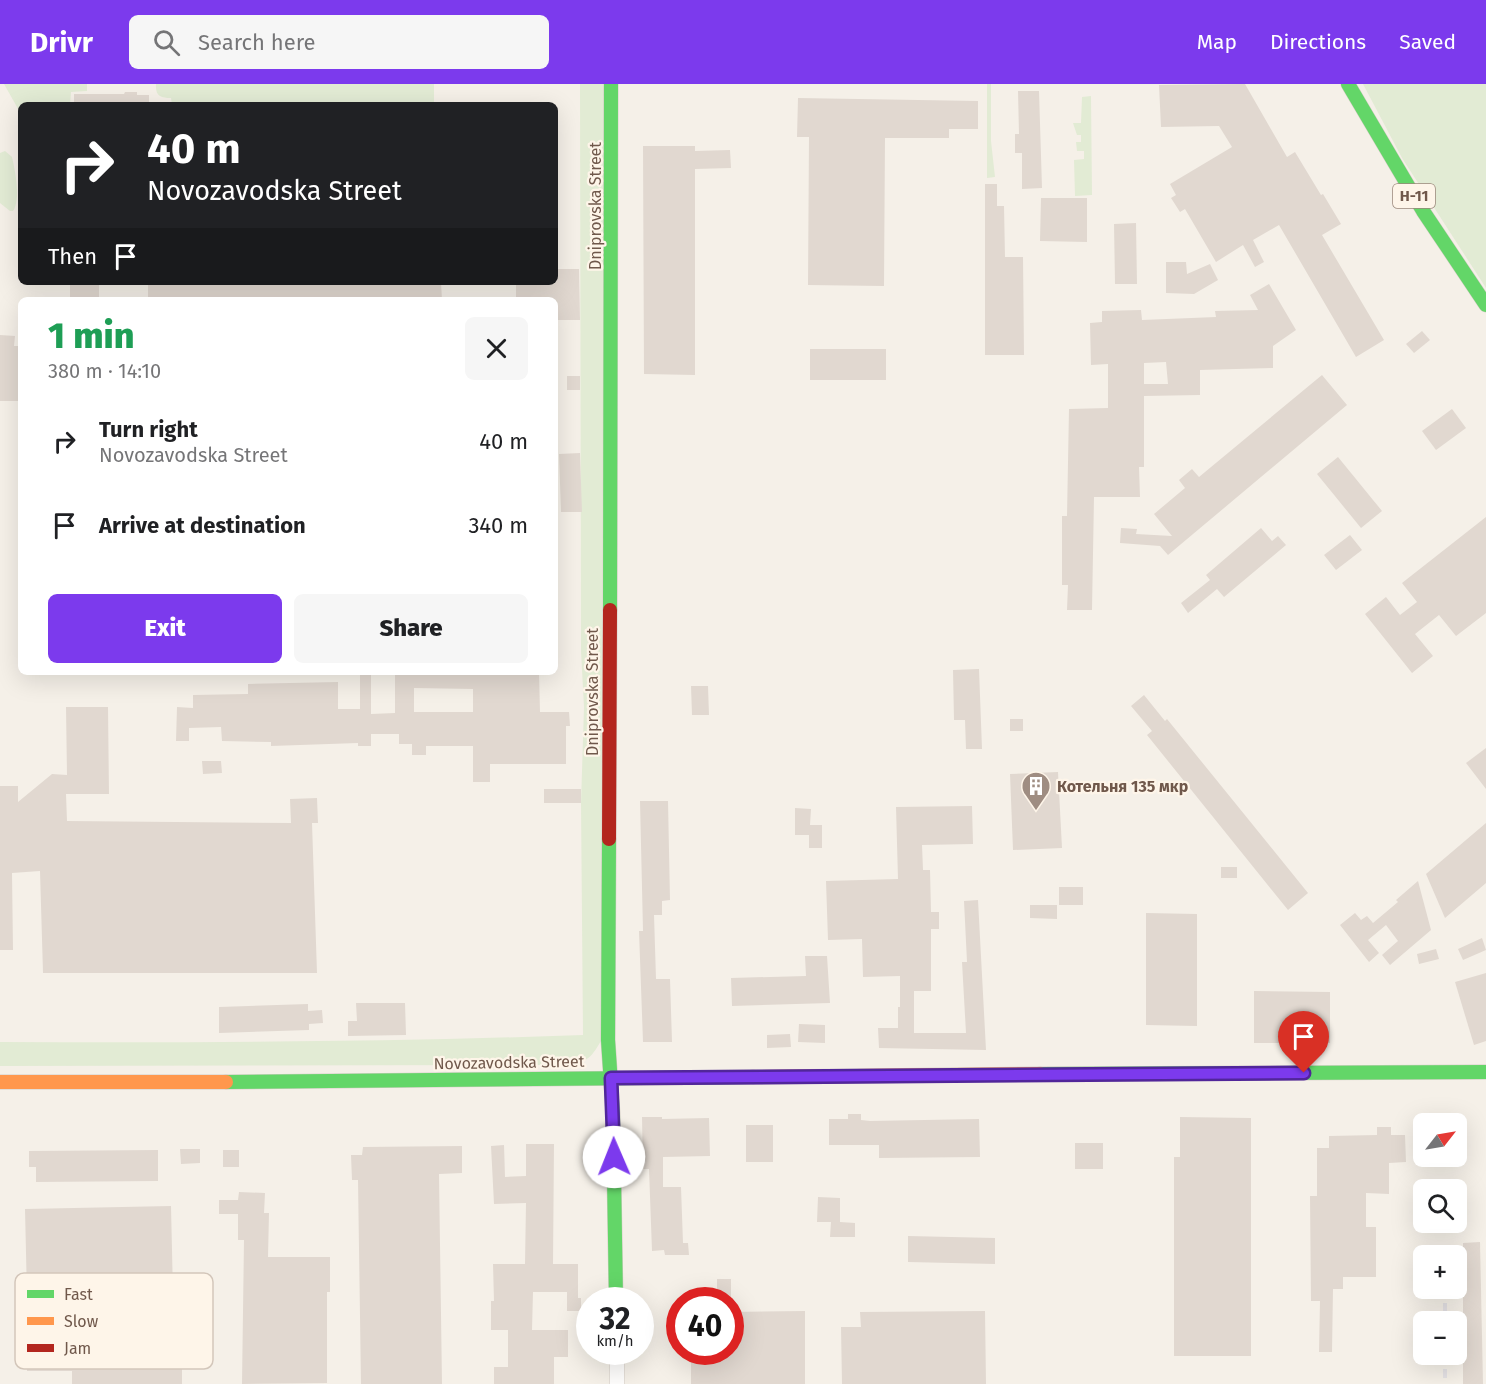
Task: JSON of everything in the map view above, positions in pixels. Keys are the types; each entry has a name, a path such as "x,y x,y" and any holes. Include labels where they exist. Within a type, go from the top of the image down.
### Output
{"street":[{"name":"Dniprovska Street","path":"611,84 608,1040 611,1078 616,1287"},
{"name":"Н-11","path":"1348,84 1423,211 1486,305"},
{"name":"Novozavodska Street","path":"0,1082 1486,1072"},
{"path":"617,1365 617,1384"}],"green space":[{"path":"4,84 87,84 87,91 71,92 70,102 18,102 18,109"},
{"path":"156,84 434,84 434,102 172,102 171,98 158,94"},
{"path":"580,84 604,84 601,1041 587,1059 565,1065 0,1066 0,1042 292,1041 583,1035 581,803 584,707 581,651"},
{"path":"987,84 991,84 991,141 995,177 987,178"},
{"path":"1363,84 1486,84 1486,288 1402,158"},
{"path":"1091,96 1092,195 1075,196 1074,160 1084,159 1084,151 1077,151 1076,142 1081,142 1081,135 1077,135 1073,123 1081,123 1082,97"},
{"path":"5,151 12,157 16,177 17,200 13,211 0,203 0,153"}],"building":[{"path":"1245,84 1287,157 1295,152 1341,224 1322,235 1384,340 1356,357 1279,225 1253,240 1264,262 1255,267 1243,245 1216,262 1185,209 1180,212 1171,198 1176,195 1170,184 1232,147 1219,126 1161,127 1159,85"},
{"path":"1018,91 1039,91 1042,188 1022,189 1022,153 1015,153 1015,134 1019,134"},
{"path":"125,92 137,92 137,95 149,95 149,102 74,102 74,94 124,94"},
{"path":"798,98 978,101 978,129 949,129 949,138 885,138 884,286 808,285 809,137 797,137"},
{"path":"643,146 695,146 695,151 730,150 731,168 695,169 695,375 644,374"},
{"path":"985,184 997,184 997,206 1004,206 1005,257 1023,257 1024,355 985,355"},
{"path":"1041,198 1087,198 1087,242 1040,241"},
{"path":"1136,223 1137,284 1115,284 1114,224"},
{"path":"1166,262 1186,262 1187,274 1210,264 1218,280 1194,294 1166,293"},
{"path":"558,269 579,269 580,320 558,320 558,297 516,297 516,285 558,285"},
{"path":"1269,284 1296,330 1273,346 1273,368 1200,370 1200,395 1144,396 1144,467 1139,467 1140,497 1094,497 1092,610 1067,610 1068,585 1062,585 1062,516 1067,516 1069,409 1108,408 1108,364 1091,365 1090,323 1102,322 1102,311 1141,310 1142,320 1216,317 1215,311 1258,310 1250,295","holes":["1166,362 1168,384 1144,384 1144,363"]},
{"path":"70,285 99,285 99,297 70,297"},
{"path":"148,285 441,285 442,297 148,297"},
{"path":"1422,331 1430,340 1414,353 1406,344"},
{"path":"0,335 15,336 14,346 18,346 18,401 0,401"},
{"path":"810,349 886,349 886,380 810,380"},
{"path":"1322,375 1347,405 1168,555 1160,546 1120,543 1121,528 1137,529 1136,534 1172,536 1154,514 1185,488 1179,480 1192,469 1199,477"},
{"path":"567,376 580,376 580,390 567,390"},
{"path":"1452,409 1466,428 1436,450 1422,431"},
{"path":"580,453 582,512 561,512 559,454"},
{"path":"1338,457 1382,511 1361,528 1317,474"},
{"path":"1486,517 1486,613 1456,636 1439,615 1415,634 1433,656 1412,673 1365,614 1386,597 1400,615 1417,602 1402,583"},
{"path":"1261,528 1272,541 1278,536 1286,545 1224,597 1217,589 1188,613 1181,603 1210,580 1206,575"},
{"path":"1350,535 1362,550 1336,570 1324,555"},
{"path":"979,669 982,749 966,749 965,720 954,720 953,670"},
{"path":"360,675 371,675 371,714 395,713 395,675 539,675 540,712 569,712 570,726 566,726 566,764 490,764 490,782 473,782 473,746 426,746 426,755 412,755 412,744 399,744 399,734 371,734 371,746 358,746 358,743 271,746 271,742 222,741 221,727 189,728 189,741 176,741 177,707 193,708 193,695 248,694 248,684 338,682 338,709 360,709","holes":["414,688 473,689 473,712 414,712"]},
{"path":"691,686 708,686 709,715 692,715"},
{"path":"1144,695 1165,721 1167,719 1308,893 1288,910 1147,735 1152,731 1131,706"},
{"path":"66,707 108,707 109,794 66,794 67,821 291,823 290,799 317,798 318,823 312,823 317,973 43,973 40,871 12,873 13,950 0,950 0,786 18,786 18,802 52,774 67,775"},
{"path":"1010,719 1023,719 1023,731 1010,731"},
{"path":"1486,748 1486,789 1466,763"},
{"path":"202,761 221,761 222,773 203,774"},
{"name":"Котельня 135 мкр","path":"1058,772 1062,848 1013,850 1010,774"},
{"path":"544,789 581,789 581,803 544,803"},
{"path":"640,801 668,801 670,900 662,901 662,915 654,915 656,979 670,979 672,1042 643,1042 639,931 643,931"},
{"path":"972,806 973,844 922,845 923,870 930,870 931,912 939,912 939,929 931,929 931,991 914,991 914,1033 966,1033 962,962 967,962 964,901 978,900 986,1050 879,1048 878,1028 898,1028 900,976 863,977 862,939 828,940 826,881 898,879 896,807"},
{"path":"795,808 811,809 810,825 822,825 822,848 809,848 809,835 795,835"},
{"path":"1486,823 1486,883 1445,918 1426,874"},
{"path":"1221,867 1237,867 1237,878 1221,878"},
{"path":"1418,881 1431,930 1390,965 1382,955 1398,941 1386,925 1368,940 1379,953 1369,962 1340,925 1355,913 1361,920 1367,916 1373,923"},
{"path":"1059,887 1083,887 1083,905 1059,905"},
{"path":"1030,905 1057,905 1057,919 1030,918"},
{"path":"1146,913 1197,914 1197,1026 1146,1025"},
{"path":"1482,938 1486,950 1463,960 1458,949"},
{"path":"1436,949 1439,959 1419,964 1417,954"},
{"path":"805,956 827,956 830,1003 732,1006 731,978 806,976"},
{"path":"1486,973 1486,1041 1474,1045 1455,982"},
{"path":"1254,991 1330,992 1330,1043 1254,1043"},
{"path":"356,1003 405,1003 406,1035 348,1036 348,1021 357,1021"},
{"path":"308,1004 308,1011 322,1010 323,1023 309,1024 309,1030 219,1033 219,1007"},
{"path":"799,1024 825,1025 825,1043 798,1042"},
{"path":"790,1034 791,1047 767,1048 767,1035"},
{"path":"848,1114 861,1114 861,1120 870,1121 979,1119 980,1157 879,1158 879,1145 829,1145 829,1119 848,1119"},
{"path":"642,1117 709,1118 710,1156 663,1157 663,1187 681,1187 683,1243 688,1243 689,1255 665,1255 664,1250 652,1251 649,1169 643,1169"},
{"path":"1180,1117 1251,1118 1251,1356 1174,1356 1174,1157 1180,1157"},
{"path":"746,1125 773,1125 773,1162 746,1162"},
{"path":"1377,1127 1391,1127 1391,1135 1405,1135 1406,1162 1389,1163 1389,1194 1366,1193 1366,1227 1376,1227 1376,1277 1343,1277 1343,1289 1333,1289 1332,1352 1319,1352 1320,1301 1311,1301 1310,1196 1317,1196 1317,1148 1329,1148 1329,1136 1377,1135"},
{"path":"1075,1143 1103,1143 1103,1169 1075,1169"},
{"path":"526,1144 554,1144 553,1264 578,1264 576,1311 567,1311 567,1292 533,1292 532,1330 568,1330 568,1357 554,1357 554,1384 494,1384 494,1367 508,1367 508,1330 491,1330 491,1301 494,1301 493,1264 525,1264 526,1203 494,1204 491,1146 504,1145 505,1177 526,1176"},
{"path":"462,1146 462,1173 439,1174 442,1384 361,1384 358,1180 352,1180 351,1155 362,1155 363,1147"},
{"path":"180,1149 200,1149 200,1163 181,1164"},
{"path":"158,1150 158,1181 36,1182 36,1167 29,1167 29,1151"},
{"path":"223,1150 239,1150 239,1167 223,1167"},
{"path":"239,1192 265,1193 264,1213 269,1213 268,1257 330,1257 330,1292 327,1292 327,1383 242,1384 244,1240 238,1240 238,1214 219,1214 219,1200 238,1200"},
{"path":"818,1197 840,1198 840,1222 855,1223 855,1237 830,1237 831,1222 817,1222"},
{"path":"171,1206 173,1273 26,1273 25,1209"},
{"path":"908,1236 995,1238 995,1264 908,1262"},
{"path":"1480,1242 1483,1384 1463,1384 1463,1365 1467,1365 1467,1311 1463,1311 1463,1299 1467,1299 1467,1245 1463,1243"},
{"path":"717,1279 731,1279 731,1287 717,1287"},
{"path":"805,1311 805,1384 691,1384 691,1365 744,1365 744,1312"},
{"path":"985,1311 986,1384 842,1384 841,1327 861,1327 860,1312"},
{"path":"27,1369 182,1369 182,1384 72,1384 72,1371 27,1371"}],"railway":[{"path":"1445,1299 1445,1311"},
{"path":"1445,1365 1445,1384"}],"traffic: fast":[{"path":"610,610 611,84"},
{"path":"1348,84 1423,211 1486,305"},
{"path":"609,839 608,1040 613,1114 616,1287"},
{"path":"1040,1074 1486,1072"},
{"path":"226,1082 753,1077"}],"traffic: slow":[{"path":"753,1077 1040,1074"},
{"path":"0,1082 226,1082"}],"traffic: jam":[{"path":"609,839 610,610"}],"place":[{"name":"Котельня 135 мкр","path":"1036,812"}],"route":[{"path":"614,1157 611,1078 1304,1073"}]}
